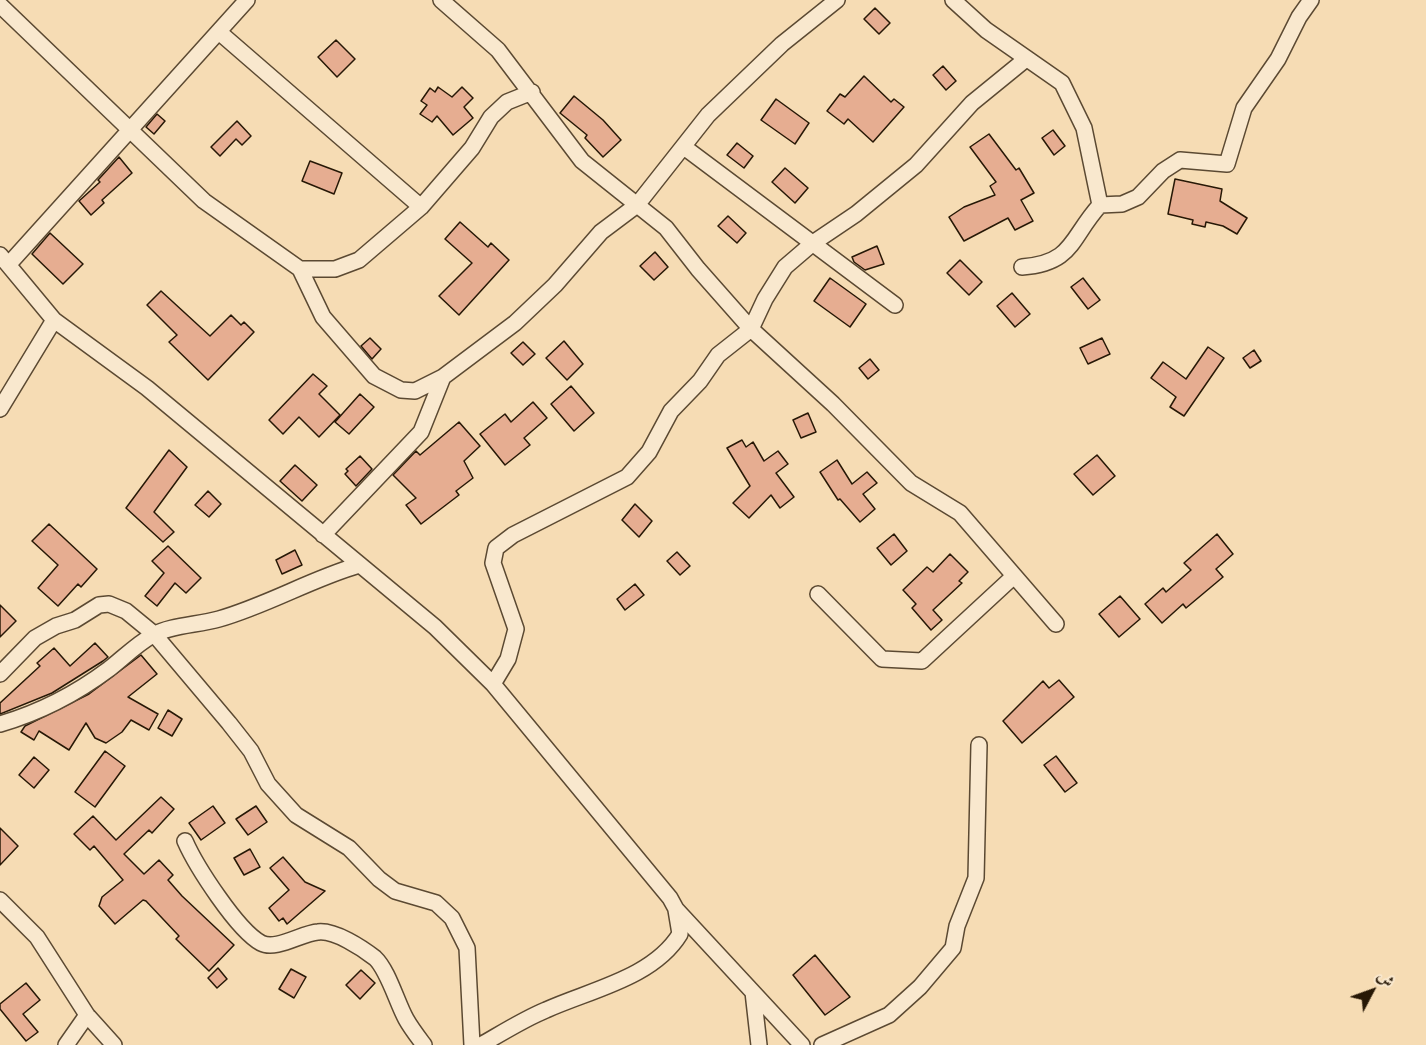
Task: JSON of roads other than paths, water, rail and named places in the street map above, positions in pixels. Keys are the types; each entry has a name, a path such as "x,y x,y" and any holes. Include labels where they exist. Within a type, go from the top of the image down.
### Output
{"street":[{"path":"247,0 130,130 5,260 54,320 147,388 435,627 493,684 670,898 676,909 802,1045"},
{"path":"441,0 498,50 582,161 666,228 698,269 751,329 833,404 911,483 960,513 1056,624"},
{"path":"0,5 204,201 300,269 323,317 374,376 401,390 415,391 443,377 515,323 555,285 601,232 637,205 708,115 782,44 837,0"},
{"path":"953,0 1026,59 1062,83 1070,97 1090,150 1100,205 1059,258 1047,264 1022,267"},
{"path":"1100,205 1122,204 1138,197 1163,171 1180,160 1227,164 1244,108 1278,60 1299,17 1311,0"},
{"path":"219,32 421,207"},
{"path":"493,684 508,659 516,629 493,563 496,548 513,535 627,477 650,452 671,411 700,381 718,355 751,329 765,298 785,267 813,243 856,214 915,165 972,103 1026,59"},
{"path":"300,269 335,269 358,260 421,207 472,148 491,117 507,102 532,92"},
{"path":"684,147 895,305"},
{"path":"0,409 54,320"},
{"path":"323,535 421,432 443,377"},
{"path":"0,724 31,714 72,693 108,670 154,634 219,619 275,600 328,574 359,565"},
{"path":"818,594 882,659 922,661 1014,576"},
{"path":"0,674 35,639 56,626 75,620 99,605 110,604 126,611 154,634 251,751 268,783 296,815 349,848 379,879 395,891 436,903 452,918 467,948 472,1045"},
{"path":"822,1045 888,1016 920,987 953,948 957,926 976,878 980,745"},
{"path":"185,841 196,866 209,884 238,921 261,943 271,945 320,931 343,939 376,959 407,1022 424,1045"},
{"path":"0,900 37,937 87,1015 114,1045"},
{"path":"481,1045 543,1011 658,960 680,934 676,909"},
{"path":"753,992 759,1045"},
{"path":"66,1045 87,1015"}]}
